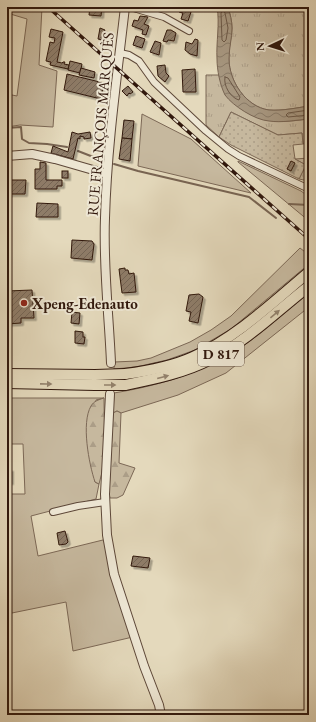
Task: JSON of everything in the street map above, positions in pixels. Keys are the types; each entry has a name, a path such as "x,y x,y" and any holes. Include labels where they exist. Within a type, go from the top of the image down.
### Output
{"main road":[{"name":"D 817","path":"7,374 95,380 125,385 163,377 210,360 240,342 259,327 297,289 309,272"},
{"name":"D 817","path":"7,383 95,380 148,371 174,364 212,348 297,289 309,286"}],"street":[{"name":"RUE FRANÇOIS MARQUÈS","path":"111,364 105,266 105,220 107,174 125,7"},
{"path":"130,7 164,17 189,31"},
{"path":"120,53 130,55 139,61 154,82 206,131 228,149 239,156 309,189"},
{"path":"7,156 32,154 107,174"},
{"path":"110,394 105,502 114,574 161,715"},
{"path":"53,512 105,502"}],"green space":[{"path":"7,7 42,7 39,65 57,71 53,127 20,125 7,127 7,94 17,96 27,19 7,13"},
{"path":"228,7 309,7 309,106 284,110 269,110 253,104 240,92 232,76 230,67 229,51 232,28"},
{"path":"206,75 219,75 222,85 233,102 249,113 258,117 268,120 282,121 309,119 309,143 303,144 302,133 278,135 231,112 219,137 206,125"},
{"path":"231,112 278,135 302,133 303,144 293,145 295,159 306,165 299,179 231,145 219,137"},
{"path":"142,114 191,139 251,193 138,166"},
{"path":"309,158 309,181 299,179 306,165 295,159"},
{"path":"238,162 301,191 309,197 309,221"},
{"path":"300,248 309,255 309,264 231,329 195,350 167,360 136,367 114,369 114,362 137,361 151,358 190,342 211,330 231,316"},
{"path":"309,293 309,307 226,373 178,395 121,413 117,411 113,413 114,393 168,381 202,369 219,361 250,341"},
{"path":"7,398 104,398 96,400 95,482 99,484 96,499 31,516 38,556 111,538 118,575 137,636 73,651 66,602 7,614 7,494 25,494 23,444 7,444"},
{"path":"104,398 104,453 102,474 99,484 95,482 90,465 86,433 88,413 92,404"},
{"path":"117,411 121,413 119,463 135,468 123,495 117,498 110,498 113,413"}],"water":[{"path":"217,7 228,7 229,10 232,28 229,55 230,67 232,76 240,92 253,104 269,110 284,110 309,106 309,119 279,122 263,120 245,112 233,104 225,95 220,82 218,68"}],"building":[{"path":"90,7 102,7 101,16 89,15"},
{"path":"180,7 185,7 184,9 191,12 188,21 181,19 183,13 179,12"},
{"path":"140,16 148,17 144,24 149,26 146,35 142,34 143,30 132,26 134,20 138,21"},
{"path":"100,28 105,30 102,40 98,39"},
{"path":"51,29 63,32 57,62 65,62 64,64 69,65 68,69 50,65 51,62 46,61 50,42 54,43 55,38 49,37"},
{"path":"167,30 171,30 176,33 174,41 163,41"},
{"path":"136,36 145,39 142,48 133,45"},
{"path":"195,39 198,40 197,56 190,54 185,50 186,42 192,44"},
{"path":"155,41 161,43 159,55 150,52"},
{"path":"70,61 82,64 80,73 68,70"},
{"path":"165,65 166,73 169,76 165,82 158,76 157,66"},
{"path":"81,68 95,72 94,78 79,75"},
{"path":"195,69 196,92 183,92 182,70"},
{"path":"67,74 104,83 101,99 64,90"},
{"path":"128,86 133,92 130,94 129,93 127,96 122,91"},
{"path":"124,120 134,121 132,139 122,138"},
{"path":"72,132 78,134 90,132 91,138 84,139 84,137 80,136 80,139 78,138 73,159 51,153 53,146 68,152"},
{"path":"122,138 132,139 130,161 119,159"},
{"path":"291,161 295,163 291,171 287,169"},
{"path":"40,162 46,163 46,180 62,180 62,186 57,186 57,189 35,189 35,169 40,169"},
{"path":"62,171 68,171 68,178 62,178"},
{"path":"7,180 26,180 25,194 7,195"},
{"path":"37,203 58,204 58,217 36,217"},
{"path":"72,240 92,241 94,244 92,260 71,258"},
{"path":"125,268 125,270 128,270 129,274 134,273 136,292 122,293 119,269"},
{"path":"32,290 34,318 21,318 21,323 7,324 7,291"},
{"path":"199,294 203,297 198,323 189,321 191,312 186,311 189,295"},
{"path":"72,312 80,313 79,324 71,323"},
{"path":"75,331 83,332 83,337 85,337 84,344 75,343"},
{"path":"7,469 11,469 11,482 7,482"},
{"path":"65,531 68,542 66,544 59,545 57,533"},
{"path":"133,556 150,558 148,568 131,566"}],"waterway":[{"path":"7,128 21,127 22,139 29,143 67,147"},
{"path":"78,151 101,160"},
{"path":"114,164 249,197 276,218"},
{"path":"289,204 309,205"}],"railway":[{"path":"48,7 309,239"}],"place":[{"name":"Xpeng-Edenauto","path":"24,303"}]}
